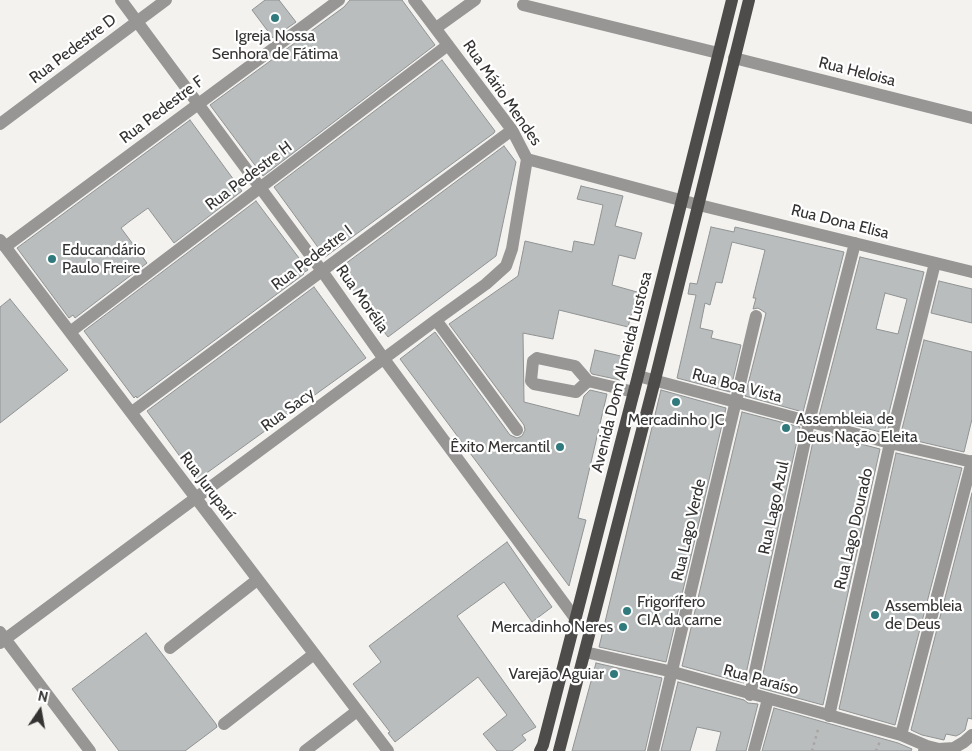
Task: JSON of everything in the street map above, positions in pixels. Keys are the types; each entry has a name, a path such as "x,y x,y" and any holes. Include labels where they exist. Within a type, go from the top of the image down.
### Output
{"main road":[{"name":"Avenida Dom Almeida Lustosa","path":"540,751 586,581 732,0"},
{"name":"Avenida Dom Almeida Lustosa","path":"559,751 655,380 749,0"},
{"path":"586,581 602,586"}],"street":[{"name":"Rua Morélia","path":"121,0 322,271 384,359 575,618"},
{"name":"Rua Pedestre D","path":"0,124 166,0"},
{"name":"Rua Pedestre F","path":"3,243 339,0"},
{"name":"Rua Mário Mendes","path":"414,0 512,130 528,159 699,205"},
{"path":"436,28 475,0"},
{"path":"523,5 718,53"},
{"name":"Rua Pedestre H","path":"70,332 448,45"},
{"name":"Rua Heloisa","path":"734,58 972,118"},
{"name":"Rua Pedestre I","path":"132,412 512,130"},
{"name":"Rua Sacy","path":"2,638 486,284 506,266 512,249 528,159"},
{"name":"Rua Dona Elisa","path":"699,205 972,272"},
{"name":"Rua Juruparí","path":"3,243 388,751"},
{"name":"Rua Lago Azul","path":"750,695 810,422 855,243"},
{"name":"Rua Lago Dourado","path":"826,715 890,443 935,263"},
{"name":"Rua Lago Verde","path":"653,751 673,672 734,402 756,316"},
{"path":"436,320 516,430"},
{"name":"Rua Boa Vista","path":"638,376 890,443 972,462"},
{"path":"588,381 634,392"},
{"path":"901,735 972,462"},
{"path":"170,648 257,580"},
{"path":"2,638 90,751"},
{"name":"Rua Paraíso","path":"585,652 673,672 750,695 901,735 925,749 954,748 972,735"},
{"path":"224,724 314,654"},
{"path":"754,751 768,699"},
{"path":"305,751 358,712"}],"path":[{"path":"812,751 826,715"}],"building":[{"name":"Igreja Nossa Senhora de Fátima","path":"265,0 279,0 296,22 273,38 252,10"},
{"path":"350,0 402,0 435,45 263,176 210,105 344,7"},
{"path":"442,60 495,131 494,133 325,257 274,187"},
{"path":"190,120 242,191 174,243 148,208 130,221 121,228 147,263 75,318 73,315 69,318 17,248"},
{"path":"504,146 516,162 496,256 388,337 337,270"},
{"path":"581,186 623,196 615,226 642,233 635,259 619,255 612,285 637,292 628,327 559,310 553,339 523,333 524,402 579,416 584,396 590,390 607,394 578,518 586,520 569,586 400,359 435,332 510,435 517,438 522,436 525,430 524,425 449,324 518,276 525,241 572,252 574,241 594,245 603,205 577,199"},
{"path":"256,201 308,270 137,398 136,396 134,398 84,331"},
{"path":"711,227 734,232 735,227 844,252 803,412 745,396 766,313 758,308 753,309 756,298 753,298 765,250 732,242 722,283 716,282 710,305 705,303 700,328 713,331 711,338 741,345 730,392 677,378 696,295 688,294 690,283 697,284"},
{"path":"860,257 924,272 884,433 819,416","holes":["885,293 907,299 898,334 876,329"]},
{"path":"939,281 972,289 972,323 931,313"},
{"path":"314,287 366,358 197,480 147,411"},
{"path":"10,299 68,370 0,423 0,307"},
{"path":"924,340 972,352 972,419 964,452 900,437"},
{"path":"595,350 625,357 620,380 592,374 590,371"},
{"path":"661,390 726,408 666,662 599,647"},
{"path":"742,412 800,427 744,683 682,666"},
{"path":"815,432 880,449 823,705 760,688"},
{"path":"896,453 962,468 895,725 839,709"},
{"path":"972,493 972,719 968,718 965,730 960,734 956,736 946,734 944,740 922,735 911,730"},
{"path":"507,542 552,607 532,622 504,582 457,616 536,727 522,735 526,740 512,751 497,751 483,734 507,715 478,677 395,742 388,733 390,732 353,684 381,662 369,646"},
{"path":"146,633 217,727 185,751 119,751 72,689"},
{"path":"596,663 662,678 645,751 572,751"},
{"path":"678,682 744,700 748,703 758,704 746,751 716,751 721,732 697,727 690,751 661,751"},
{"path":"774,708 898,743 912,749 911,751 762,751"}],"place":[{"name":"Igreja Nossa Senhora de Fátima","path":"275,18"},
{"name":"Educandário Paulo Freire","path":"52,259"},
{"name":"Mercadinho JC","path":"676,402"},
{"name":"Assembleia de Deus Nação Eleita","path":"786,428"},
{"name":"Êxito Mercantil","path":"560,447"},
{"name":"Frigorífero CIA da carne","path":"627,611"},
{"name":"Assembleia de Deus","path":"875,615"},
{"name":"Mercadinho Neres","path":"623,627"},
{"name":"Varejão Aguiar","path":"614,674"}]}
